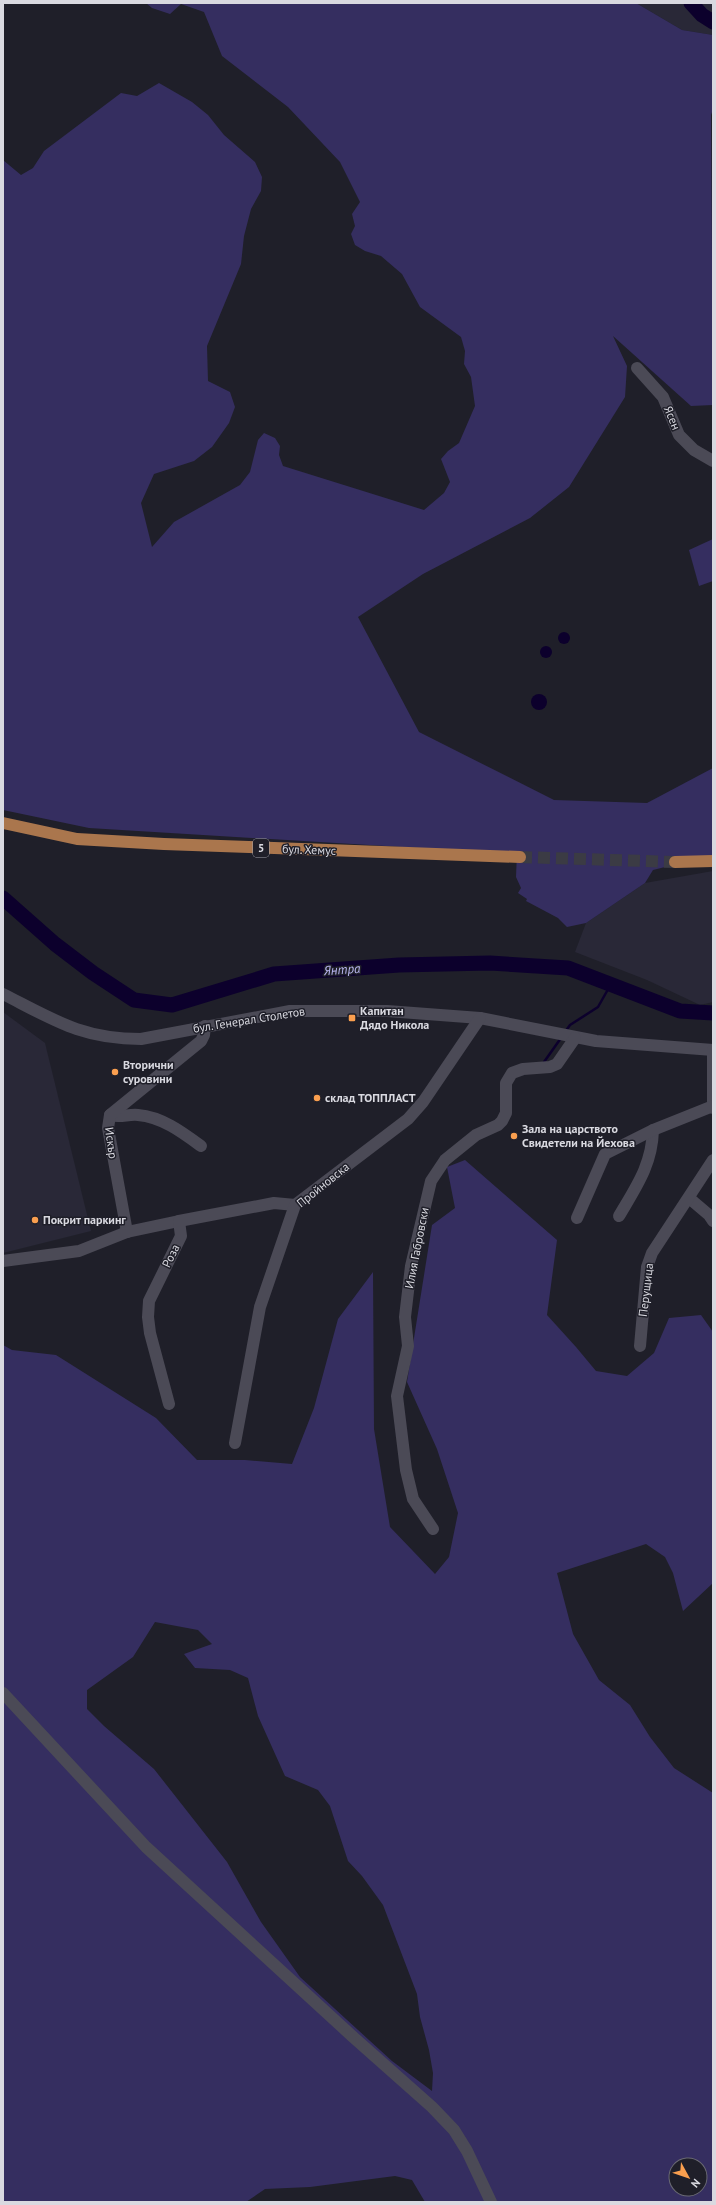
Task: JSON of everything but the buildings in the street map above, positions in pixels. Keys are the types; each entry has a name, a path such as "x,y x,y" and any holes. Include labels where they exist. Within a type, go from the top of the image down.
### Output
{"main road":[{"name":"бул. Хемус","path":"3,823 77,839 164,844 520,857"},
{"path":"674,862 713,861"}],"street":[{"name":"Ясен","path":"638,368 663,396 679,435 694,450 713,461"},
{"name":"бул. Генерал Столетов","path":"3,994 61,1024 107,1038 141,1039 204,1026 309,1010 387,1011 480,1018 567,1036"},
{"name":"Пройновска","path":"235,1443 260,1307 295,1206 408,1119 423,1102 480,1018"},
{"name":"Искър","path":"127,1232 108,1128 110,1115 201,1041 204,1035 204,1026"},
{"path":"567,1036 652,1046 713,1050 713,1107 653,1130 606,1154 578,1218"},
{"name":"Илия Габровски","path":"433,1528 413,1499 406,1470 397,1396 408,1346 405,1317 411,1266 428,1195 432,1181 445,1160 476,1135 492,1128 502,1121 506,1113 506,1083 512,1073 523,1068 550,1067 557,1064 567,1036"},
{"path":"110,1115 118,1117 137,1115 156,1118 176,1128 201,1146"},
{"path":"619,1216 646,1168 653,1149 653,1130"},
{"name":"Перущица","path":"640,1346 647,1267 652,1253 713,1160"},
{"path":"689,1198 709,1215 713,1221"},
{"path":"3,1261 79,1251 127,1232 274,1203 295,1206"},
{"name":"Роза","path":"169,1404 150,1333 148,1317 149,1301 181,1236 179,1222"},
{"path":"3,1693 146,1847 352,2036 432,2107 454,2130 467,2151 491,2202"}],"shaded area":[{"path":"146,3 636,3 682,30 713,35 713,109 711,115 713,405 691,406 613,336 627,366 625,397 569,487 530,518 423,574 358,617 419,732 554,800 647,803 713,768 713,855 653,870 645,883 586,923 567,927 558,918 526,901 527,899 518,893 521,888 516,877 517,852 435,849 89,828 3,810 3,160 21,175 33,168 44,151 121,93 137,96 159,83 192,102 208,115 224,135 255,162 262,177 261,191 251,209 244,236 241,264 207,346 208,381 230,392 235,407 229,423 212,447 194,461 154,474 141,503 152,547 174,522 240,485 250,472 258,440 264,433 275,438 280,446 279,455 283,466 424,510 444,493 450,482 441,459 448,451 459,443 475,406 471,377 464,364 465,351 461,337 420,307 402,274 381,256 365,251 355,245 351,234 355,226 352,214 360,202 340,162 288,107 222,56 204,12 181,4 170,14 152,8"},
{"path":"636,3 713,3 713,35 682,30"},
{"path":"713,539 713,581 699,586 689,550"},
{"path":"562,632 566,632 570,638 566,644 562,644 558,640 558,636"},
{"path":"544,646 548,646 552,652 548,658 544,658 540,654 540,650"},
{"path":"539,694 545,696 547,702 545,708 539,710 533,708 531,702 533,696"},
{"path":"713,871 713,1002 700,1005 647,980 575,952 586,923 645,883"},
{"path":"3,1012 45,1043 91,1231 3,1253"},
{"path":"465,1160 557,1240 547,1315 596,1371 627,1376 654,1353 669,1318 701,1315 713,1332 713,1583 683,1611 673,1573 665,1557 646,1544 557,1573 573,1634 599,1680 630,1705 650,1737 674,1768 713,1793 713,2202 425,2202 412,2180 395,2176 310,2187 265,2189 246,2202 3,2202 3,1345 12,1350 56,1355 156,1418 197,1460 245,1460 292,1464 314,1408 338,1319 373,1272 374,1429 390,1527 435,1574 449,1557 458,1513 437,1449 407,1382 432,1225 455,1208 447,1167","holes":["155,1622 198,1630 212,1644 184,1654 195,1668 230,1670 248,1678 258,1716 285,1776 318,1790 330,1806 348,1861 362,1876 383,1905 417,1994 420,2017 429,2050 433,2073 432,2091 392,2061 300,1977 261,1922 227,1862 154,1769 104,1726 87,1709 87,1690 133,1657"]}],"waterway":[{"path":"691,3 702,15 713,22"},
{"name":"Янтра","path":"3,898 55,944 93,973 134,1000 172,1005 274,974 399,965 490,963 568,968 680,1011 713,1013"},
{"path":"565,1032 570,1025 598,1007 611,984"},
{"path":"544,1062 561,1038"}],"tunnel":[{"path":"520,857 675,862"}],"place":[{"name":"Капитан Дядо Никола","path":"352,1018"},
{"name":"Вторични суровини","path":"115,1072"},
{"name":"склад ТОППЛАСТ","path":"317,1098"},
{"name":"Зала на царството Свидетели на Йехова","path":"514,1136"},
{"name":"Покрит паркинг","path":"35,1220"}]}
